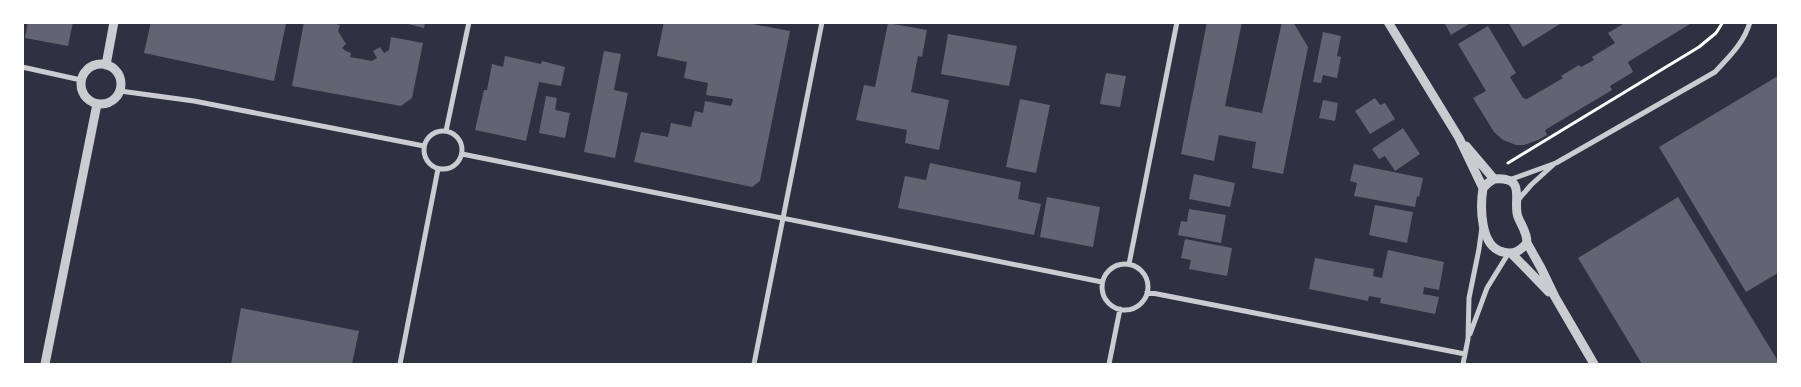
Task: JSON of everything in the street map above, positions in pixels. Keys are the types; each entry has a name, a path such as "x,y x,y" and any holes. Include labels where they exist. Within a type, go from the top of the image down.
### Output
{"street":[{"path":"106,65 114,22"},
{"path":"446,131 469,22"},
{"path":"754,364 822,22"},
{"path":"1129,264 1177,22"},
{"path":"1388,22 1459,138 1483,188 1479,249 1470,298 1468,339 1463,364"},
{"path":"1483,188 1494,179 1508,180 1556,163 1715,72 1733,54 1747,31 1750,22"},
{"path":"106,65 112,67 120,77 120,91 114,100 108,103 97,104 86,98 82,92 81,80 83,74 93,66 106,65"},
{"path":"22,67 81,80"},
{"path":"120,91 194,101 424,146"},
{"path":"45,364 97,104"},
{"path":"446,131 452,133 461,142 462,154 456,165 444,170 438,169 432,167 425,158 424,146 430,136 446,131"},
{"path":"1459,138 1494,179"},
{"path":"462,154 1102,282"},
{"path":"1518,200 1531,185 1556,163"},
{"path":"400,364 438,169"},
{"path":"1508,180 1515,186 1518,192 1517,216 1526,231 1527,243 1555,297 1594,364"},
{"path":"1482,222 1489,243 1500,252 1510,254 1521,250 1527,243"},
{"path":"1510,254 1555,297"},
{"path":"1468,339 1487,288 1510,254"},
{"path":"1129,264 1136,267 1146,278 1147,292 1140,304 1127,310 1120,309 1108,303 1104,297 1102,282 1104,276 1115,266 1129,264"},
{"path":"1147,292 1465,354"},
{"path":"1109,364 1120,309"}],"path":[{"path":"1508,163 1699,47 1716,33 1723,22"}],"building":[{"path":"28,22 73,22 68,46 25,38"},
{"path":"151,22 286,24 274,81 144,53"},
{"path":"304,22 327,22 340,25 338,31 346,44 342,48 351,53 350,57 372,61 377,58 373,51 380,47 384,53 389,50 391,37 423,43 412,98 401,106 292,86"},
{"path":"400,22 425,22 424,28"},
{"path":"664,22 742,22 790,31 760,181 752,187 634,162 641,132 668,137 671,123 691,127 695,111 703,113 705,101 731,106 733,99 706,95 708,83 684,78 687,62 657,56"},
{"path":"1207,22 1242,22 1225,106 1262,113 1282,22 1293,22 1308,47 1283,174 1252,168 1256,142 1219,135 1214,161 1181,154"},
{"path":"1444,22 1472,22 1451,35"},
{"path":"1508,22 1563,22 1523,47"},
{"path":"1622,22 1693,22 1628,62 1633,72 1610,86 1612,90 1545,130 1547,135 1538,140 1524,145 1516,145 1503,140 1494,132 1473,98 1486,91 1458,44 1488,26 1516,73 1510,77 1523,98 1527,99 1563,78 1561,76 1579,65 1581,67 1594,60 1592,57 1615,43 1608,33 1623,24"},
{"path":"888,23 927,30 922,57 918,56 911,92 949,100 939,150 905,143 907,130 856,120 864,85 875,87"},
{"path":"1323,32 1341,36 1337,56 1341,57 1337,78 1323,75 1321,83 1313,82"},
{"path":"948,34 1017,46 1009,86 941,74"},
{"path":"604,51 621,54 614,90 628,93 615,158 584,152"},
{"path":"505,56 541,64 542,61 565,67 561,86 539,82 526,141 475,130 484,90 487,90 492,64 503,67"},
{"path":"1106,73 1126,76 1120,107 1100,104"},
{"path":"1778,76 1778,273 1746,292 1659,147"},
{"path":"546,96 557,98 555,110 570,113 565,138 539,133"},
{"path":"1375,98 1380,105 1385,103 1395,119 1370,134 1355,111"},
{"path":"1020,99 1050,105 1036,173 1006,167"},
{"path":"1323,100 1338,103 1335,121 1319,118"},
{"path":"1403,128 1420,154 1395,171 1385,156 1379,159 1372,149"},
{"path":"930,163 1021,182 1018,199 1041,204 1034,235 898,208 905,176 926,180"},
{"path":"1354,164 1423,178 1415,207 1354,196 1357,183 1350,181"},
{"path":"1194,174 1235,183 1230,207 1189,199"},
{"path":"1047,197 1100,207 1093,247 1040,237"},
{"path":"1678,197 1778,361 1778,364 1642,364 1578,258"},
{"path":"1375,205 1413,212 1407,243 1369,235"},
{"path":"1189,209 1226,215 1221,243 1178,235 1181,221 1187,222"},
{"path":"1185,239 1232,248 1227,276 1189,269 1191,260 1181,258"},
{"path":"1388,250 1444,262 1439,290 1424,287 1423,294 1439,297 1435,314 1380,303 1381,298 1369,296 1368,301 1309,289 1315,258 1374,269 1373,276 1382,278"},
{"path":"241,308 359,331 352,364 231,364"}]}
